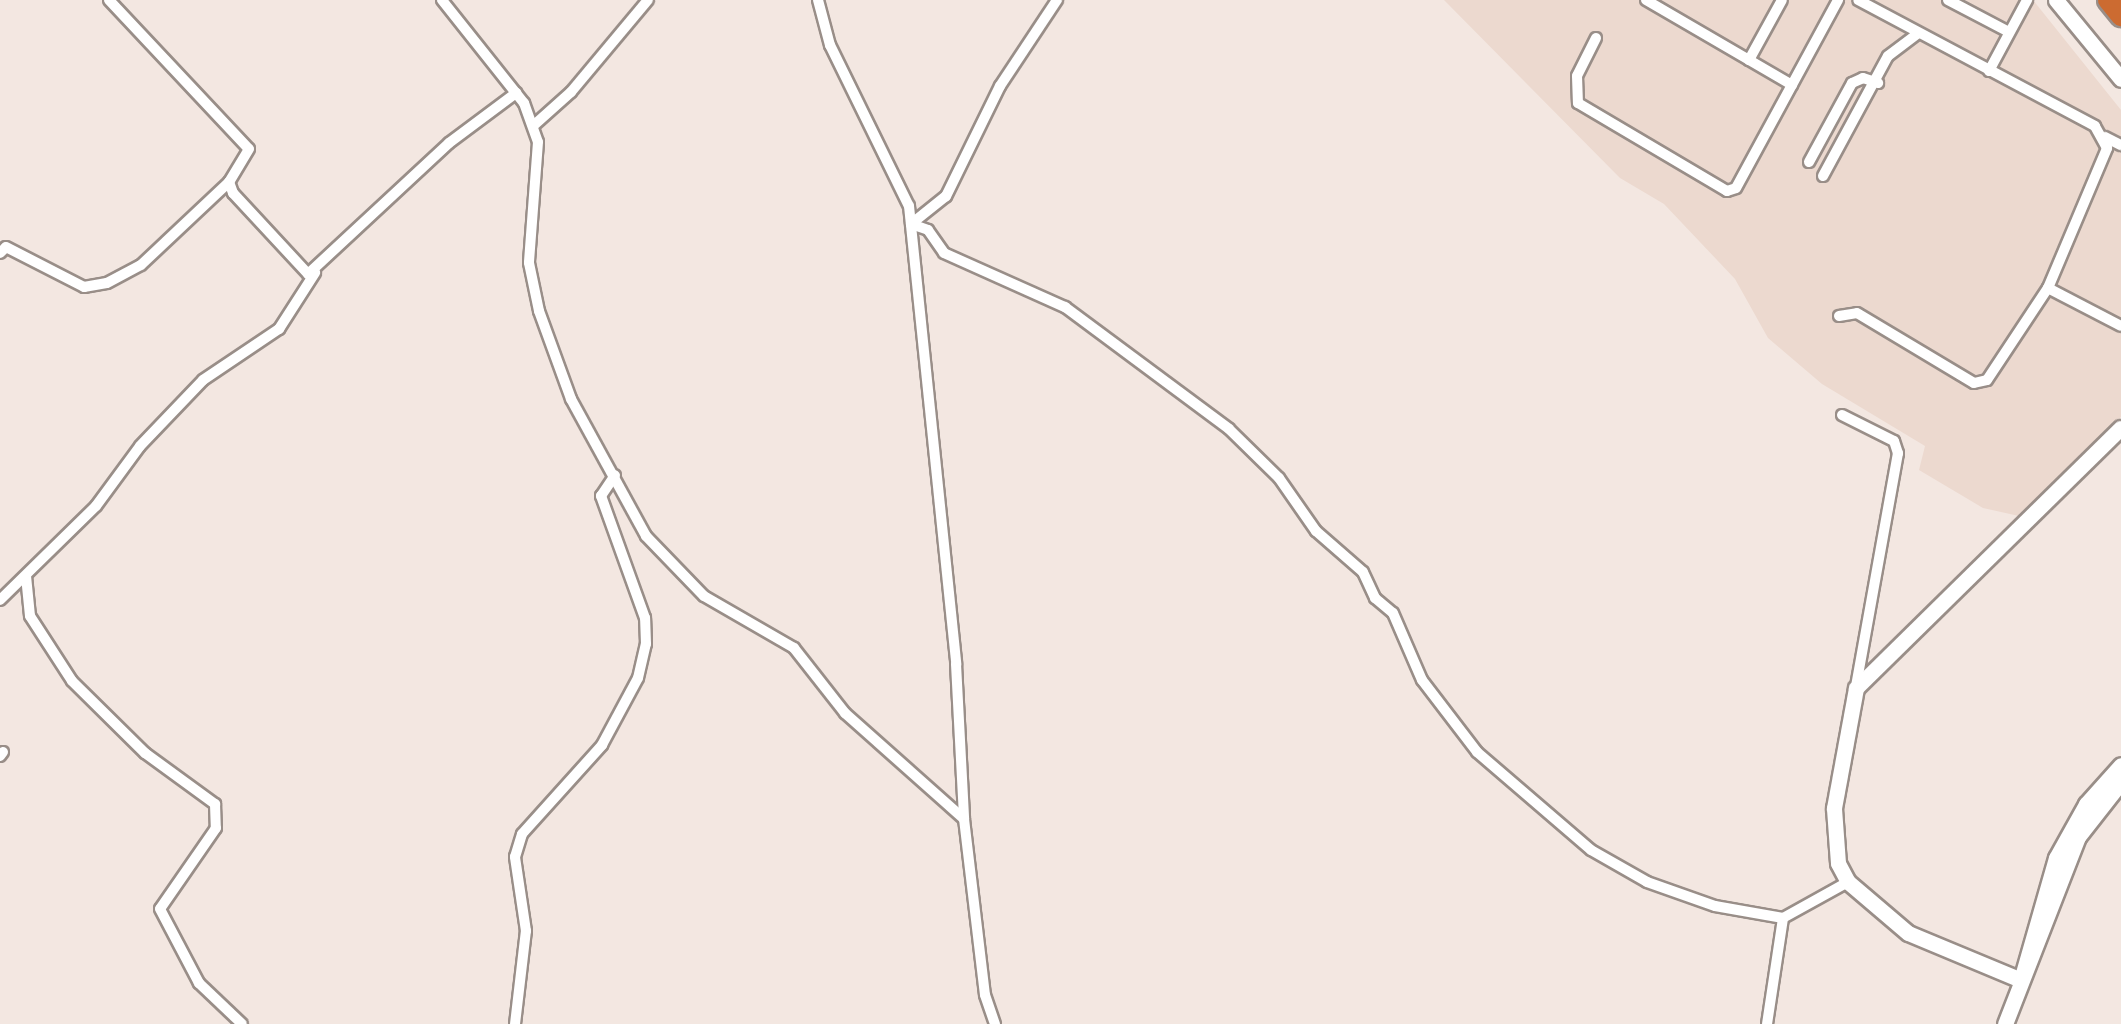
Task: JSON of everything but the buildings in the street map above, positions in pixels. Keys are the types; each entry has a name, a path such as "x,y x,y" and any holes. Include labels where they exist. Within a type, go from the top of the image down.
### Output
{"highway":[{"path":"2108,0 2121,16"}],"street":[{"path":"0,252 6,247 84,287 108,284 141,265 230,182 249,148 109,0"},
{"path":"442,0 516,93 532,126 538,142 529,263 538,311 571,398 646,536 704,596 794,648 845,712 964,818"},
{"path":"532,126 571,92 648,0"},
{"path":"818,0 830,44 909,206 956,664 964,818 985,995 995,1024"},
{"path":"911,224 946,196 1000,86 1057,0"},
{"path":"1646,0 1792,84"},
{"path":"1749,60 1782,0"},
{"path":"1596,38 1577,76 1578,103 1728,191 1736,188 1838,0"},
{"path":"1858,0 2121,145"},
{"path":"1948,0 2007,31"},
{"path":"2056,0 2121,79"},
{"path":"1990,70 2021,2"},
{"path":"1823,176 1878,83 1888,56 1918,33"},
{"path":"1809,162 1852,83 1878,83"},
{"path":"0,600 96,506 140,446 202,380 279,329 315,273 450,143 516,93"},
{"path":"1839,316 1857,313 1974,383 1997,372 2048,288 2107,148 2105,136"},
{"path":"230,182 302,271 315,273"},
{"path":"911,224 928,230 944,253 1065,307 1229,429 1280,478 1316,531 1363,572 1375,598 1393,613 1422,680 1476,752 1591,850 1647,882 1698,900 1783,918 1848,882"},
{"path":"2048,288 2121,326"},
{"path":"1842,415 1894,441 1898,453 1834,808 1838,863 1848,882 1908,934 2020,980"},
{"path":"1856,688 2121,428"},
{"path":"516,1024 526,931 515,857 522,834 602,745 638,678 646,644 645,618 602,496 615,475"},
{"path":"26,576 30,616 72,680 145,754 214,804 216,828 160,909 200,983 242,1024"},
{"path":"2005,1024 2056,858 2086,804 2121,765"},
{"path":"2020,980 2078,837 2121,782"},
{"path":"1767,1024 1783,918"}],"shaded area":[{"path":"1444,0 2033,0 2121,110 2121,417 2019,516 1983,508 1919,470 1925,446 1822,384 1768,338 1735,279 1664,204 1620,178"}]}
